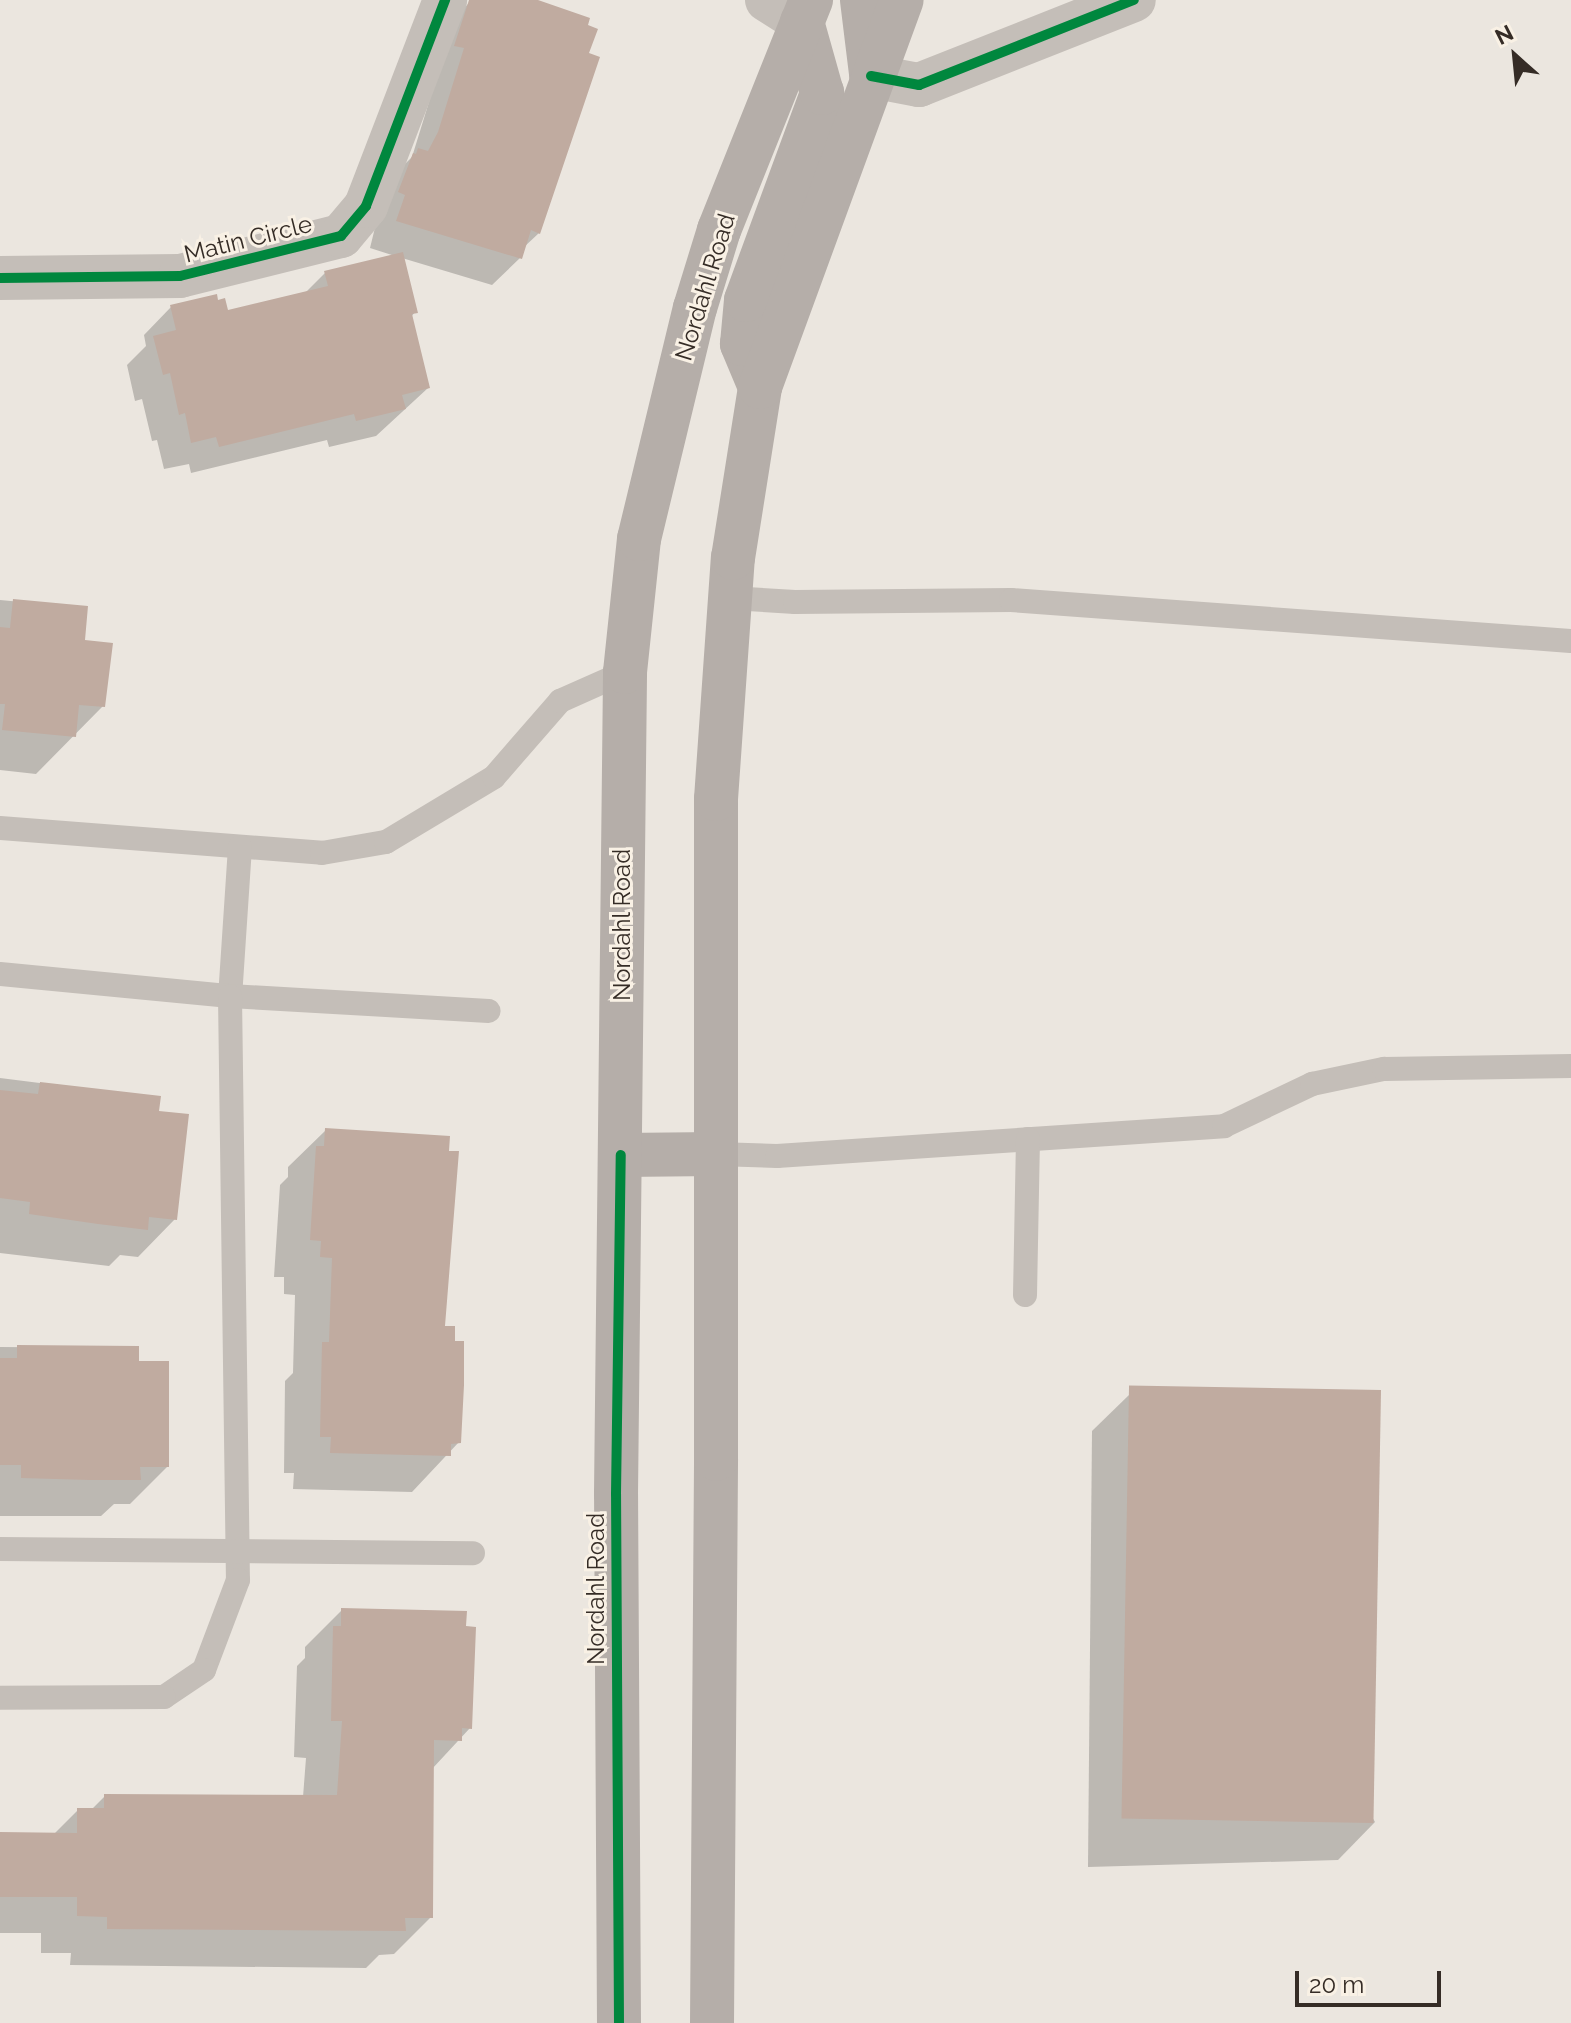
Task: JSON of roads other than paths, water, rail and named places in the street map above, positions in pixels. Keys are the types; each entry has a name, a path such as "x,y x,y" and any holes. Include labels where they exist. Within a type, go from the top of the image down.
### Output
{"main road":[{"path":"862,0 871,76"},
{"path":"712,2023 716,799 733,558 760,387 871,76 902,0"},
{"path":"760,387 742,344 746,300 822,93 793,7"},
{"name":"Nordahl Road","path":"619,2023 616,1494 625,672 639,539 695,308 793,7"},
{"path":"621,1155 716,1154"}],"street":[{"name":"Matin Circle","path":"0,278 180,276 341,236 366,206 445,0"},
{"path":"871,76 919,85 1134,0"}],"lane":[{"path":"730,598 795,602 1011,600 1571,641"},
{"path":"0,828 322,853 386,842 494,777 560,701 625,672"},
{"path":"0,1698 164,1697 204,1670 238,1580 230,996 240,847"},
{"path":"0,974 230,996 489,1011"},
{"path":"716,1154 777,1156 1224,1126 1312,1084 1384,1069 1571,1066"},
{"path":"1025,1295 1028,1139"},
{"path":"0,1549 473,1553"}]}
